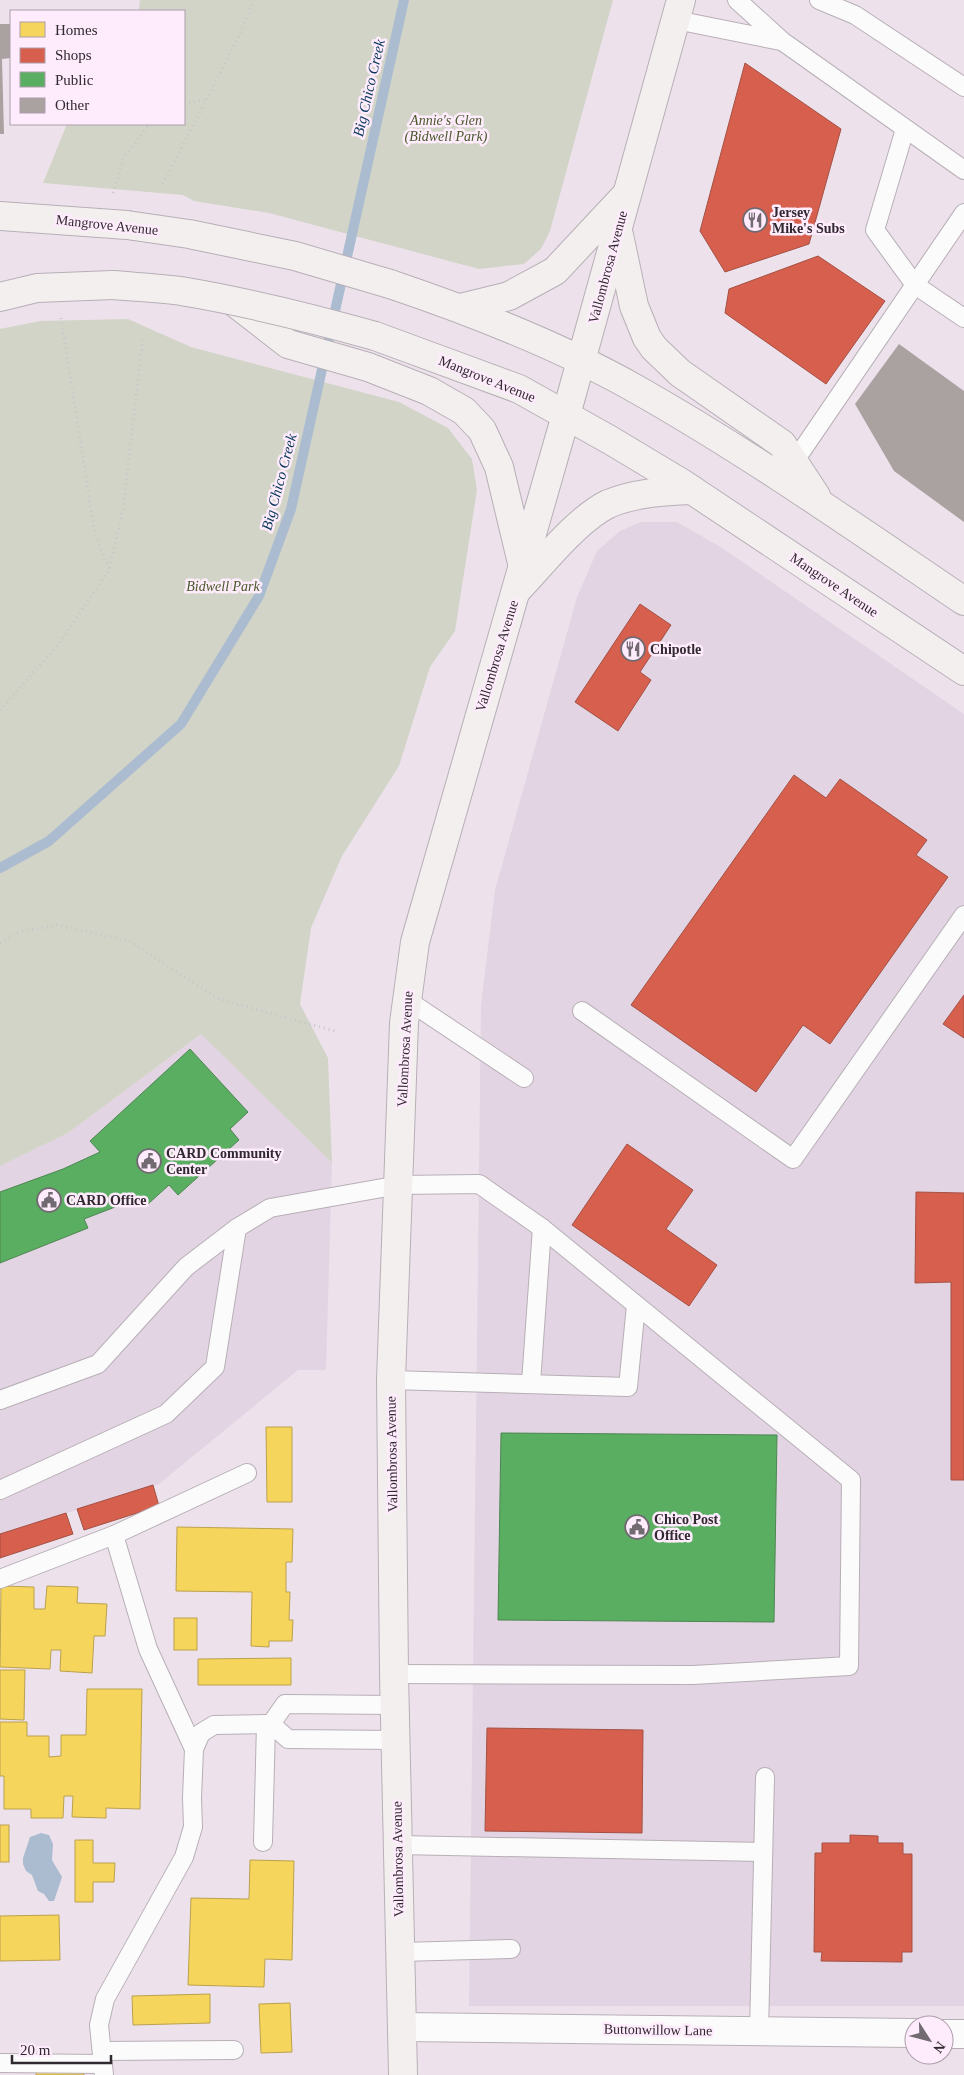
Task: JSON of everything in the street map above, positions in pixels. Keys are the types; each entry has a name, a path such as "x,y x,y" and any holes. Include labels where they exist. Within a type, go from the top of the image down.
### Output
{"street":[{"name":"Vallombrosa Avenue","path":"403,2075 394,1674 391,1380 404,1023 407,1000 415,942 445,832 520,578 678,10"},
{"path":"460,308 509,296 555,271 627,194"},
{"name":"Mangrove Avenue","path":"0,216 116,224 189,234 295,256 390,284 460,308 581,362 636,389 821,504 964,601"},
{"path":"618,230 634,306 654,348 680,372 782,444 821,504"},
{"name":"Mangrove Avenue","path":"0,296 37,288 113,285 179,291 307,317 375,336 519,389 692,490 964,671"},
{"path":"234,302 288,344 368,367 429,391 464,411 482,430 499,468 520,578"},
{"path":"520,578 583,521 609,504 656,491 692,490"},
{"name":"Buttonwillow Lane","path":"402,2027 904,2033"}],"lane":[{"path":"737,0 782,42 964,170"},
{"path":"819,0 854,15 964,87"},
{"path":"678,10 782,42"},
{"path":"905,128 875,230 915,285 964,318"},
{"path":"794,462 964,213"},
{"path":"582,1012 793,1159 964,916"},
{"path":"407,1000 524,1078"},
{"path":"0,1400 98,1364 186,1267 237,1228 270,1208 399,1184 478,1184 542,1228 851,1480 849,1666 693,1675 394,1674"},
{"path":"0,1490 166,1414 214,1367 237,1228"},
{"path":"531,1383 542,1228"},
{"path":"391,1380 628,1387 636,1305"},
{"path":"0,1579 114,1535 247,1473"},
{"path":"114,1535 148,1649 194,1749"},
{"path":"263,1842 268,1724 285,1704 395,1705"},
{"path":"103,2063 99,2025 105,1999 184,1857 193,1827 194,1749 201,1733 214,1725 268,1724 288,1739 396,1740"},
{"path":"759,2032 765,1777"},
{"path":"398,1845 763,1852"},
{"path":"401,1952 511,1949"},
{"path":"0,2063 103,2063 234,2050"}],"path":[{"path":"163,184 237,40 254,0"},
{"path":"185,104 207,99"},
{"path":"116,224 123,159 150,125"},
{"path":"61,311 95,534 109,570"},
{"path":"0,710 58,645 109,570 123,509 143,338"},
{"path":"0,943 20,932 57,926 129,941 219,999 335,1031"}],"shaded area":[{"path":"641,522 677,522 719,546 964,714 964,2006 469,2006 481,1005 495,890 577,597 597,551 620,531"},
{"path":"201,1034 332,1163 326,1370 298,1370 159,1484 0,1534 0,1166 68,1133"}],"green space":[{"name":"Annie's Glen (Bidwell Park)","path":"140,0 613,0 550,231 541,249 524,264 479,269 269,213 194,201 183,195 43,183 67,125 185,125 185,10 139,10"},
{"name":"Bidwell Park","path":"128,319 191,347 399,402 448,428 472,459 477,490 455,631 430,667 399,766 342,856 311,928 300,1004 328,1058 332,1163 201,1034 68,1133 0,1166 0,329 40,321"}],"water":[{"path":"41,1833 49,1835 53,1844 52,1860 62,1877 54,1901 49,1901 44,1894 38,1891 32,1875 26,1871 23,1864 23,1858 30,1837"}],"building: Homes":[{"path":"266,1427 292,1427 292,1502 267,1502"},
{"path":"177,1527 293,1529 292,1562 286,1562 286,1592 290,1592 289,1620 293,1620 292,1641 269,1641 269,1647 251,1646 252,1592 176,1591"},
{"path":"1,1586 34,1587 34,1609 45,1609 47,1586 78,1587 77,1603 107,1604 105,1636 94,1636 92,1673 60,1671 61,1650 51,1650 50,1669 0,1667"},
{"path":"174,1618 197,1618 197,1650 174,1650"},
{"path":"291,1658 291,1685 198,1685 198,1659"},
{"path":"0,1670 25,1670 24,1720 0,1719"},
{"path":"87,1689 142,1689 140,1809 106,1808 106,1818 72,1817 73,1796 64,1796 63,1818 31,1818 31,1809 4,1809 4,1776 0,1776 0,1722 27,1722 27,1736 49,1736 49,1757 61,1756 61,1735 86,1735"},
{"path":"0,1825 9,1825 9,1862 0,1862"},
{"path":"75,1840 93,1840 93,1863 115,1863 114,1882 93,1882 93,1902 75,1902"},
{"path":"250,1860 294,1861 292,1960 265,1959 264,1987 188,1985 191,1898 249,1899"},
{"path":"59,1915 60,1960 0,1961 0,1916"},
{"path":"210,1994 210,2023 133,2025 132,1996"},
{"path":"290,2003 292,2052 261,2053 259,2004"},
{"path":"84,2066 84,2075 36,2075 36,2068"}],"building: Shops":[{"path":"745,63 841,129 809,244 725,272 700,231"},
{"path":"818,256 885,301 826,384 725,313 729,289"},
{"name":"Chipotle","path":"640,604 671,625 640,672 651,680 618,731 575,702"},
{"path":"794,775 826,798 840,779 927,840 916,855 948,877 830,1044 803,1025 756,1092 631,1005"},
{"path":"964,995 964,1038 943,1024"},
{"path":"627,1144 693,1190 666,1229 717,1265 689,1306 572,1225"},
{"path":"916,1192 964,1193 964,1480 951,1480 951,1282 915,1283"},
{"path":"153,1485 159,1506 84,1530 77,1509"},
{"path":"66,1513 73,1534 0,1558 0,1534"},
{"path":"487,1728 643,1730 642,1833 485,1831"},
{"path":"850,1835 878,1836 878,1843 903,1843 903,1854 912,1854 912,1952 902,1952 902,1962 821,1961 822,1952 814,1952 815,1853 822,1853 822,1843 850,1843"}],"building: Public":[{"name":"CARD Community Center","path":"190,1049 248,1112 230,1129 239,1140 178,1195 169,1185 148,1204 141,1197 84,1219 88,1228 0,1263 0,1192 63,1169 100,1152 90,1141"},
{"name":"Chico Post Office","path":"501,1433 777,1435 774,1622 498,1620"}],"building: Other":[{"path":"0,24 10,24 10,58 2,59 4,134 0,134"},
{"path":"899,344 964,391 964,522 894,471 855,404"}],"waterway":[{"name":"Big Chico Creek","path":"0,868 49,841 181,724 259,596 291,509 404,0"}],"place":[{"name":"Jersey Mike's Subs","path":"755,220"},
{"name":"Chipotle","path":"633,649"},
{"name":"CARD Community Center","path":"149,1161"},
{"name":"CARD Office","path":"49,1200"},
{"name":"Chico Post Office","path":"637,1527"}]}
